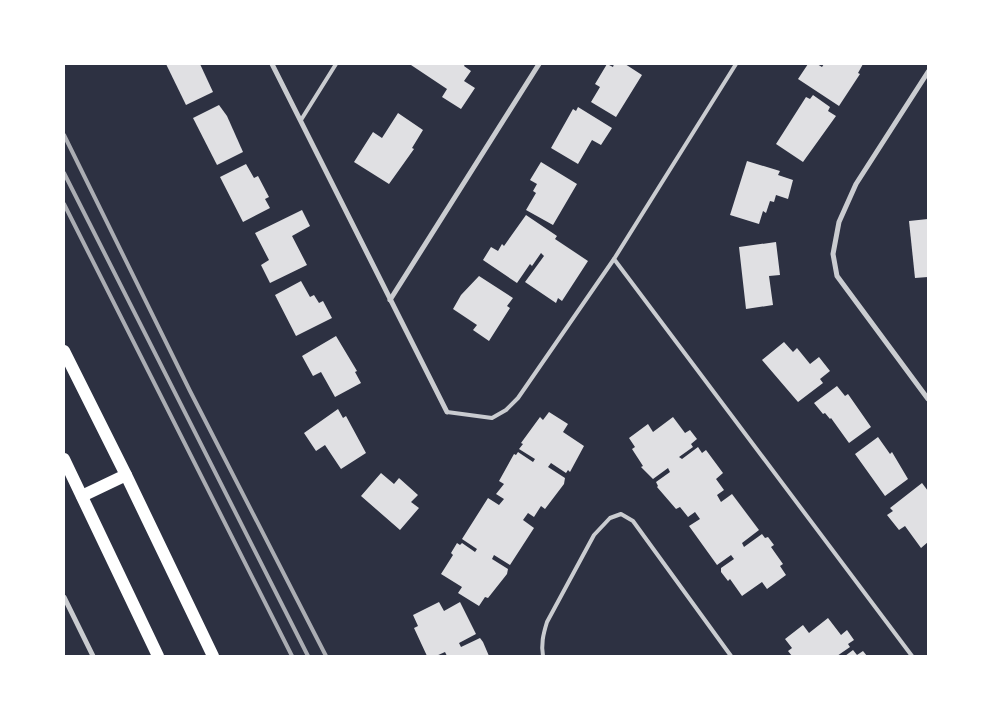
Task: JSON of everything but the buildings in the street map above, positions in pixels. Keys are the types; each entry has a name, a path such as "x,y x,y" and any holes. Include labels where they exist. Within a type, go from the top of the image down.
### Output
{"main road":[{"path":"64,351 213,656"},
{"path":"64,459 158,656"},
{"path":"82,496 126,475"}],"street":[{"path":"272,64 446,412"},
{"path":"390,300 539,64"},
{"path":"928,72 856,184 839,222 833,254 837,276 928,399"},
{"path":"64,597 93,656"}],"lane":[{"path":"301,120 336,64"},
{"path":"446,412 492,418 506,410 518,398 614,259 736,64"},
{"path":"614,259 912,656"},
{"path":"543,656 541,646 542,635 547,622 594,535 610,518 621,514 633,521 731,656"}],"railway":[{"path":"64,135 190,391 326,656"},
{"path":"64,173 308,656"},
{"path":"64,204 292,656"}]}
